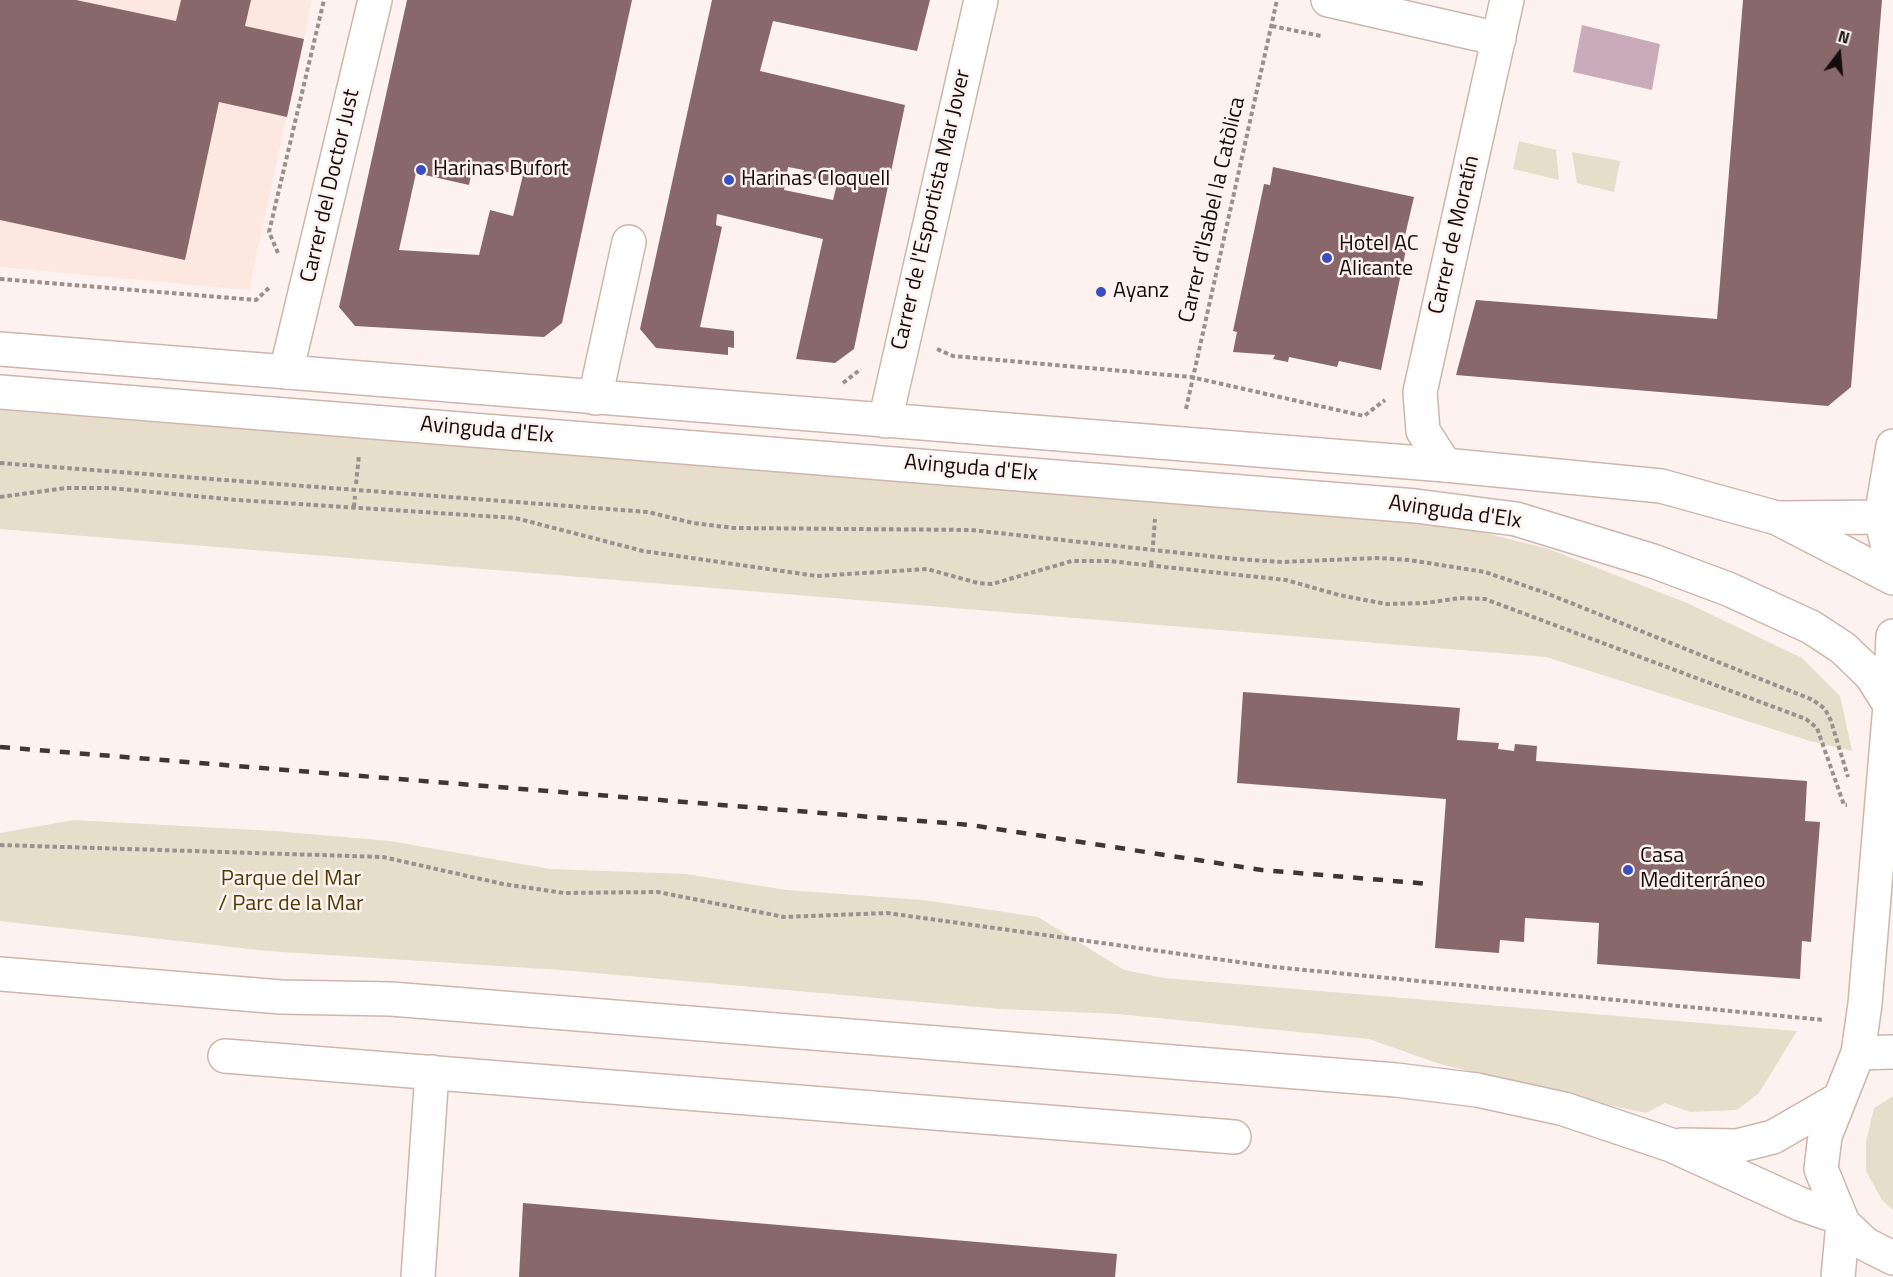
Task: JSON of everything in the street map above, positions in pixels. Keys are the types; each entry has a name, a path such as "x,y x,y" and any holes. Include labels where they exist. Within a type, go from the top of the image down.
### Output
{"street":[{"name":"Carrer del Doctor Just","path":"286,372 375,0"},
{"name":"Carrer de l'Esportista Mar Jover","path":"885,421 981,0"},
{"path":"1329,0 1498,39"},
{"name":"Carrer de Moratín","path":"1445,465 1423,431 1420,392 1507,0"},
{"path":"595,398 629,242"},
{"name":"Avinguda d'Elx","path":"0,349 1445,465 1661,486 1777,518 1893,578"},
{"name":"Avinguda d'Elx","path":"0,392 1416,506 1516,519 1653,561 1728,589 1811,627 1843,648 1871,675 1890,705"},
{"path":"1893,446 1881,517 1893,569"},
{"path":"1777,518 1881,517"},
{"path":"1893,636 1890,705 1865,1004 1858,1053 1825,1136 1821,1169 1842,1220 1865,1244 1893,1258"},
{"path":"0,974 281,996 391,999 1396,1080 1477,1090 1564,1109 1671,1145 1800,1204 1842,1220"},
{"path":"1858,1053 1893,1052"},
{"path":"225,1056 1234,1137"},
{"path":"418,1277 432,1072"},
{"path":"1671,1145 1737,1146 1773,1137 1839,1099"},
{"path":"1838,1277 1842,1220"}],"path":[{"path":"282,263 269,232 324,0"},
{"name":"Carrer d'Isabel la Catòlica","path":"1185,417 1191,377 1277,0"},
{"path":"0,279 256,300 279,280"},
{"path":"356,484 359,449"},
{"path":"0,463 637,512 734,528 971,530 1236,559 1282,562 1377,558 1409,560 1485,572 1546,593 1813,700 1825,709 1831,721 1847,776"},
{"path":"0,497 66,488 110,488 515,518 643,550 817,576 927,569 978,583 992,584 1072,561 1109,561 1286,580 1339,595 1386,604 1426,603 1460,598 1485,599 1507,605 1806,718 1817,728 1844,805"},
{"path":"354,507 355,496"},
{"path":"1153,545 1155,514"},
{"path":"1151,565 1152,558"},
{"path":"0,844 384,857 503,884 564,893 658,892 784,916 887,913 1274,967 1824,1020"}],"shaded area":[{"path":"0,0 312,0 249,290 0,267"},
{"path":"1582,25 1660,44 1652,90 1573,72"}],"green space":[{"path":"1519,141 1556,150 1559,180 1513,169"},
{"path":"1572,152 1620,161 1614,192 1577,183"},
{"path":"0,410 1453,525 1549,549 1687,603 1802,658 1840,696 1852,751 1810,741 1546,657 0,529"},
{"name":"Parque del Mar / Parc de la Mar","path":"74,820 274,831 390,841 550,869 686,874 786,890 923,900 1038,917 1124,970 1164,978 1797,1031 1759,1093 1737,1110 1690,1112 1665,1103 1646,1113 1571,1097 1437,1063 1369,1039 1118,1014 1001,1009 561,970 267,951 0,921 0,833"},
{"path":"1893,1096 1893,1210 1882,1200 1866,1171 1866,1142 1874,1108"}],"building":[{"path":"0,0 76,0 176,21 181,0 251,0 245,26 304,39 287,117 219,102 185,260 0,220"},
{"name":"Harinas Bufort","path":"407,0 632,0 562,323 544,337 355,326 339,307","holes":["473,166 523,175 513,216 490,210 479,255 399,250 416,173 469,185"]},
{"name":"Harinas Cloquell","path":"712,0 930,0 917,51 773,21 760,71 905,105 854,349 835,363 796,359 823,239 717,214 716,225 722,227 700,327 734,331 734,348 728,347 728,355 656,348 640,329","holes":["788,167 804,170 802,176 837,184 833,200 784,190"]},
{"path":"1743,0 1882,0 1851,387 1828,406 1456,375 1476,300 1717,319"},
{"name":"Hotel AC Alicante","path":"1273,167 1414,197 1404,240 1408,240 1381,370 1339,361 1337,367 1289,357 1288,362 1273,359 1275,355 1233,352 1237,332 1233,331 1264,184 1270,185"},
{"name":"Casa Mediterráneo","path":"1243,692 1460,708 1457,740 1499,743 1498,749 1514,751 1515,744 1537,746 1536,761 1807,781 1805,821 1820,822 1811,942 1802,941 1800,979 1597,964 1599,923 1525,918 1524,942 1500,940 1499,953 1435,948 1446,799 1237,783"},
{"path":"523,1203 1117,1254 1115,1277 519,1277"}],"railway":[{"path":"0,747 971,825 1262,870 1430,884"}],"place":[{"name":"Harinas Bufort","path":"421,170"},
{"name":"Harinas Cloquell","path":"729,180"},
{"name":"Hotel AC Alicante","path":"1327,258"},
{"name":"Ayanz","path":"1101,292"},
{"name":"Casa Mediterráneo","path":"1628,870"}]}
